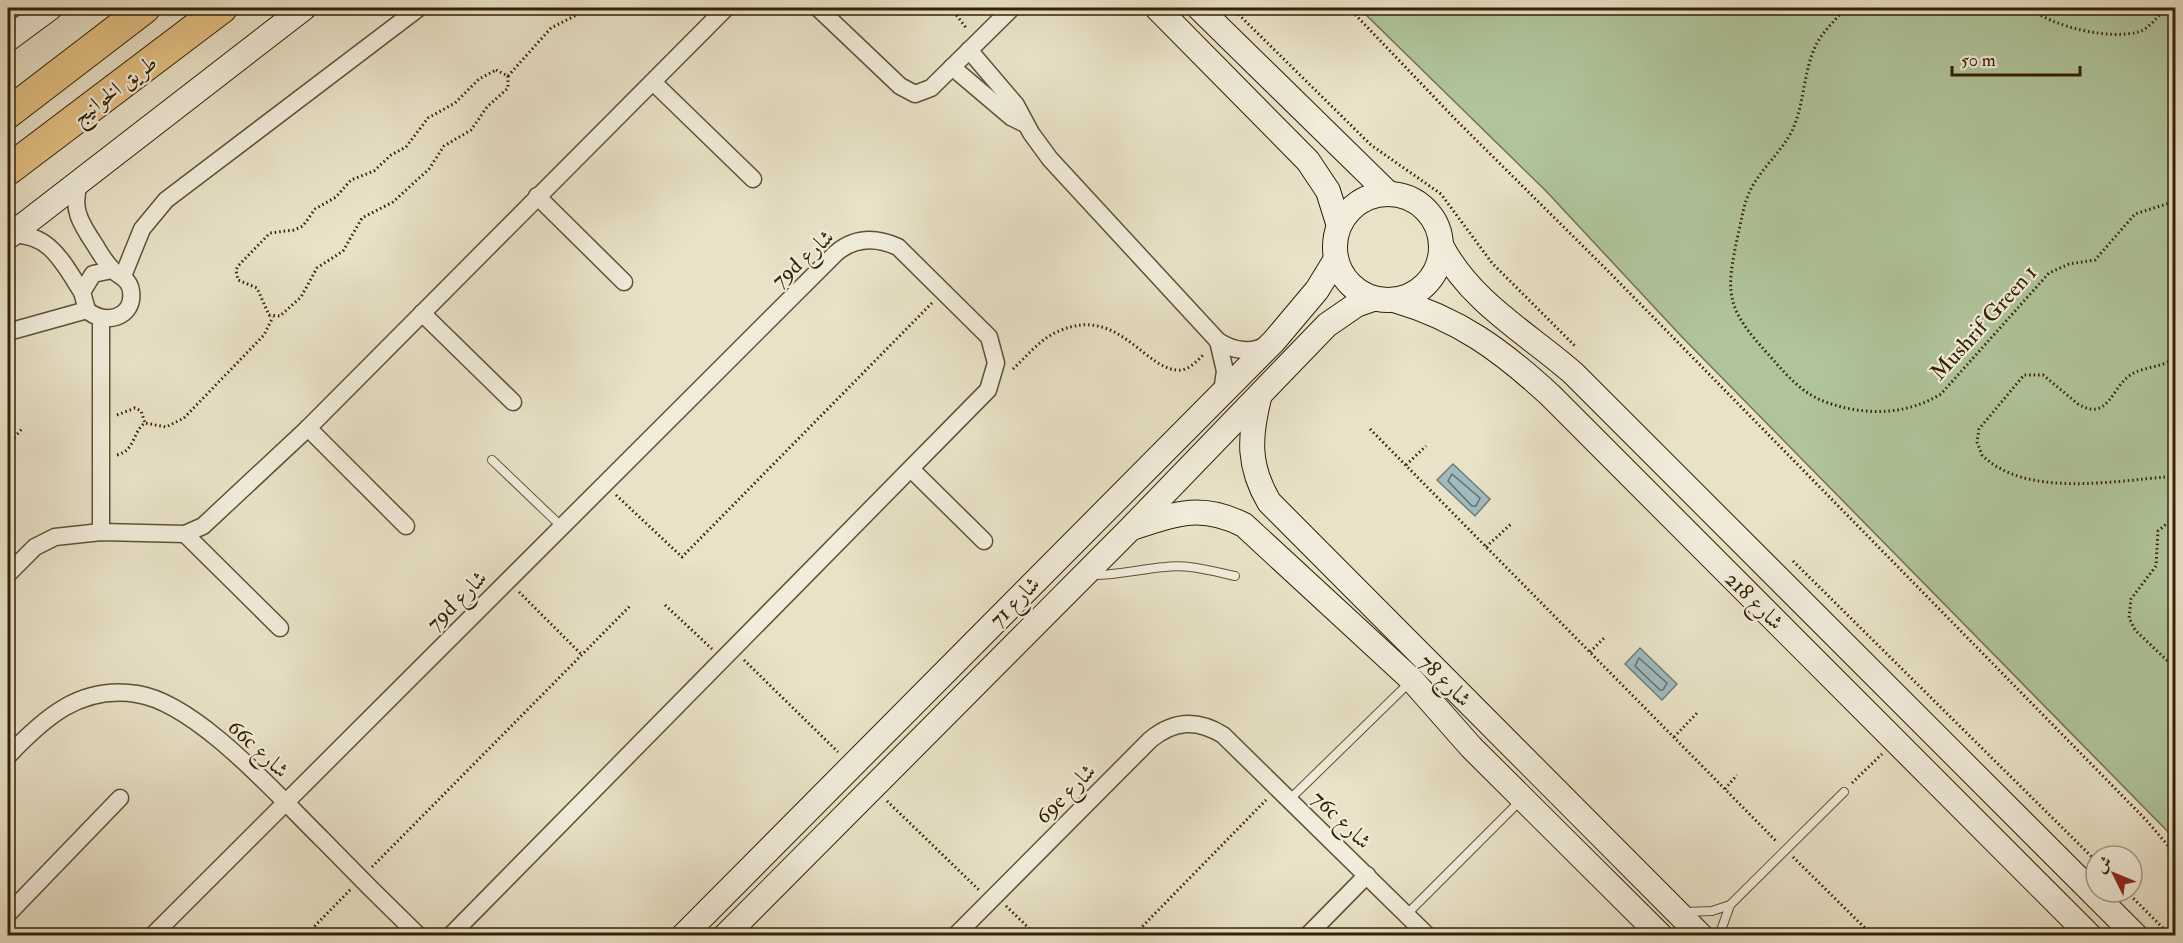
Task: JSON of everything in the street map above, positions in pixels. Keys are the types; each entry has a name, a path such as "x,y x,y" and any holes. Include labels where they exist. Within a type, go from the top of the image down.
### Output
{"highway":[{"name":"طريق الخوانيج","path":"8,113 145,8"},
{"name":"طريق الخوانيج","path":"8,170 222,8"}],"street":[{"path":"8,39 50,8"},
{"path":"8,236 304,8"},
{"path":"118,273 142,229 166,200 419,8"},
{"path":"8,574 27,554 45,541 66,534 100,532 185,534 209,522 308,428 726,8"},
{"path":"818,8 906,92 924,93 1012,8"},
{"path":"1156,8 1308,161 1328,191 1339,226"},
{"path":"1199,8 1389,194"},
{"path":"974,45 1050,159 1218,341 1239,350 1251,350 1274,341"},
{"path":"952,68 1011,117 1025,124"},
{"path":"653,82 753,179"},
{"path":"8,332 94,315 117,317 129,306 131,290 77,215 75,198 80,182"},
{"path":"1442,247 1437,268 1425,286 1405,298 1384,300 1349,284 1336,259 1334,248 1339,226 1359,202 1368,197 1389,194 1409,198 1426,209 1438,226 1442,247 1456,272 1475,293 1573,373 2136,936"},
{"path":"537,196 624,282"},
{"path":"8,236 36,238 71,260 85,285 94,315 101,418 100,532"},
{"name":"79d شارع","path":"152,936 843,246 862,240 890,243 906,253 989,337 995,354 995,372 982,397 450,936"},
{"name":"شارع 71","path":"683,936 1274,341 1317,290 1336,259"},
{"path":"85,285 99,271 118,273"},
{"name":"شارع 71","path":"725,936 1130,529 1328,325 1356,305 1384,300"},
{"name":"شارع 218","path":"1384,300 1441,316 1463,327 1527,374 2090,936"},
{"path":"422,313 513,402"},
{"path":"1218,341 1226,370 1222,392"},
{"name":"شارع 78","path":"1260,396 1251,428 1250,447 1256,476 1269,502 1701,936"},
{"path":"308,428 406,526"},
{"path":"912,470 984,541"},
{"name":"شارع 78","path":"1130,529 1186,512 1206,512 1226,516 1244,525 1412,680 1459,733 1659,935"},
{"path":"185,534 280,628"},
{"name":"66c شارع","path":"8,756 33,730 55,712 81,699 109,693 138,694 165,702 190,717 285,803 419,936"},
{"name":"69e شارع","path":"955,936 1163,730 1178,724 1194,723 1209,727 1223,735"},
{"path":"1459,733 1480,741 1526,779 1536,776 1538,771"},
{"name":"76c شارع","path":"1223,735 1428,936"},
{"path":"8,914 120,798"},
{"path":"1594,870 1596,861 1604,859 1654,899 1676,911"},
{"path":"1307,936 1367,875"}],"lane":[{"path":"492,460 561,526"},
{"path":"1083,574 1106,576 1167,566 1197,568 1235,576"},
{"path":"1284,794 1412,680"},
{"path":"1719,936 1730,905 1844,792"},
{"path":"1407,914 1523,799"},
{"path":"1676,911 1703,912 1730,905"}],"path":[{"path":"145,423 166,427 184,418 264,335 273,317 286,312 297,302 321,263 343,251 362,218 393,202 429,169 444,146 475,126 488,107 508,88 508,76 551,28 590,8"},
{"path":"951,8 974,45"},
{"path":"1349,8 1457,121 1606,269 2139,813 2175,855"},
{"name":"Mushrif Green 1","path":"1845,8 1816,45 1793,129 1779,153 1753,186 1746,200 1730,271 1731,298 1741,322 1790,378 1809,394 1832,404 1874,411 1902,411 1929,401 1941,394 2049,273 2069,264 2095,260 2135,214 2175,201"},
{"path":"2030,8 2054,21 2107,36 2140,32 2166,8"},
{"path":"273,317 265,310 257,288 242,283 236,275 238,266 266,236 274,231 294,231 303,226 315,209 336,196 351,180 374,171 391,155 406,147 428,118 455,103 486,74 496,70 508,76"},
{"path":"604,483 682,556 944,291"},
{"path":"1009,372 1045,339 1070,327 1083,325 1110,330 1173,369 1190,367 1218,341"},
{"path":"2175,357 2163,365 2133,373 2126,378 2104,406 2098,408 2084,408 2043,375 2024,375 1982,423 1977,435 1983,455 2014,476 2076,483 2175,478"},
{"path":"101,418 135,408 141,411 145,423"},
{"path":"100,456 118,455 128,450 139,428 145,423"},
{"path":"8,444 22,429"},
{"path":"1370,429 1785,850 1873,936"},
{"path":"1406,465 1426,446"},
{"path":"2175,516 2158,531 2156,566 2131,599 2128,612 2134,630 2175,669"},
{"path":"1486,547 1511,524"},
{"path":"507,581 582,655"},
{"path":"665,605 728,655 852,765"},
{"path":"304,936 630,606"},
{"path":"1590,652 1605,637"},
{"path":"1674,737 1699,711"},
{"path":"1844,792 1896,740"},
{"path":"1725,789 1737,776"},
{"path":"873,787 992,898 1037,936"},
{"path":"1133,936 1284,794"},
{"path":"2139,904 2171,936"}],"green space":[{"path":"1359,8 2175,8 2175,839 1682,337 1546,191"}],"water":[{"path":"1453,464 1490,499 1475,516 1437,480"},
{"path":"1640,648 1677,684 1662,700 1625,664"}]}
